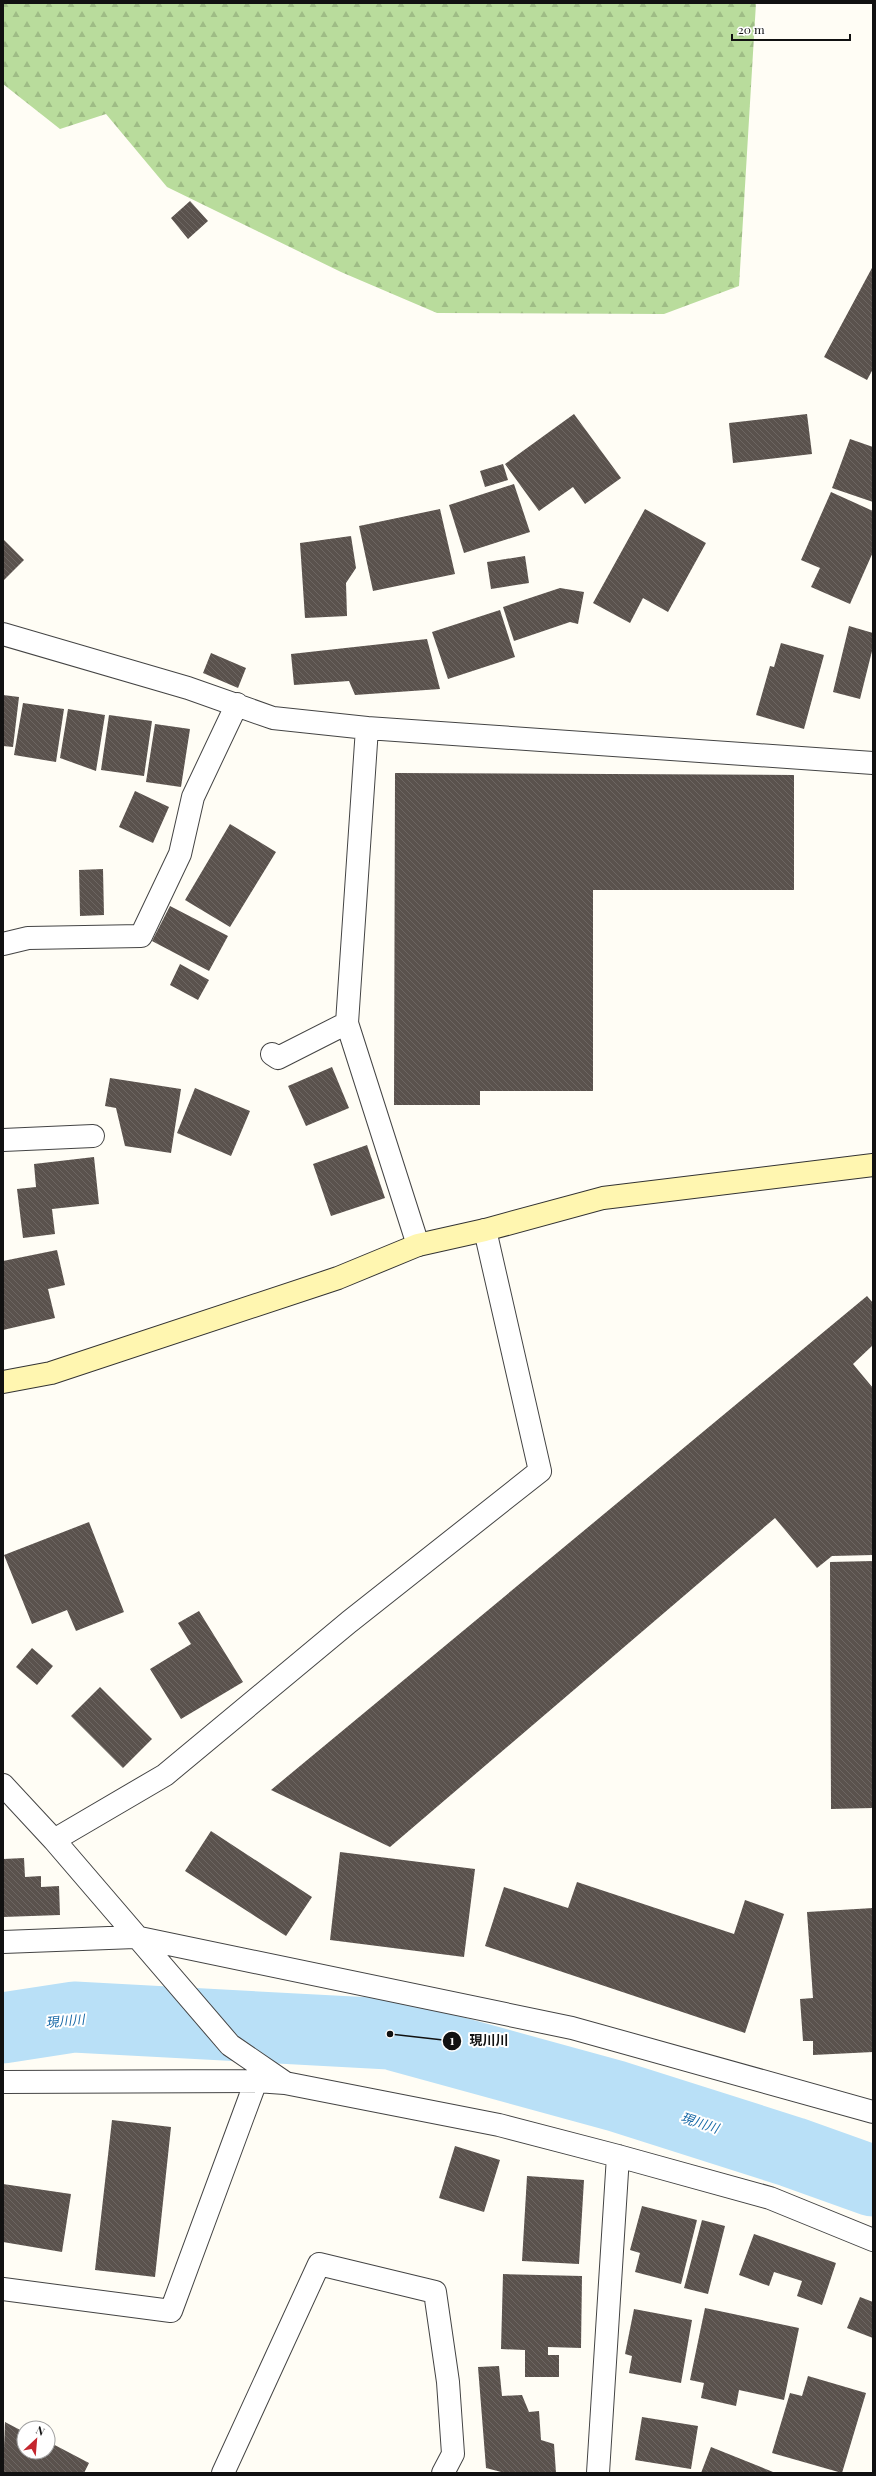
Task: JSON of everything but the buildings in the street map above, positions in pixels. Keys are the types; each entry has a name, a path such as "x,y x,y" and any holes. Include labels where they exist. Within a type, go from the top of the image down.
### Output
{"street":[{"path":"3,634 188,688 237,704 273,718 367,728 873,763"},
{"path":"3,944 28,938 141,936 180,854 193,797 237,704"},
{"path":"367,728 347,1023 418,1245"},
{"path":"272,1054 278,1058 347,1023"},
{"path":"3,1140 93,1136"},
{"path":"3,1382 51,1373 338,1278 418,1245 485,1230 603,1198 873,1165"},
{"path":"54,1840 165,1775 349,1622 540,1471 485,1230"},
{"path":"3,1784 54,1840 136,1938 230,2045 286,2083"},
{"path":"3,1942 136,1938 572,2028 873,2112"},
{"path":"3,2289 171,2311 256,2080"},
{"path":"3,2082 256,2080 286,2083 499,2125 618,2156 770,2198 873,2240"},
{"path":"598,2473 618,2156"},
{"path":"223,2473 319,2264 435,2292 448,2382 453,2454 443,2473"}],"green space":[{"path":"3,3 756,3 739,286 664,314 437,313 341,272 167,187 106,114 60,129 3,84"}],"waterway":[{"name":"現川川","path":"3,2028 74,2017 390,2034 616,2096 792,2152 873,2181"}],"place":[{"name":"現川川","path":"390,2034"}]}
